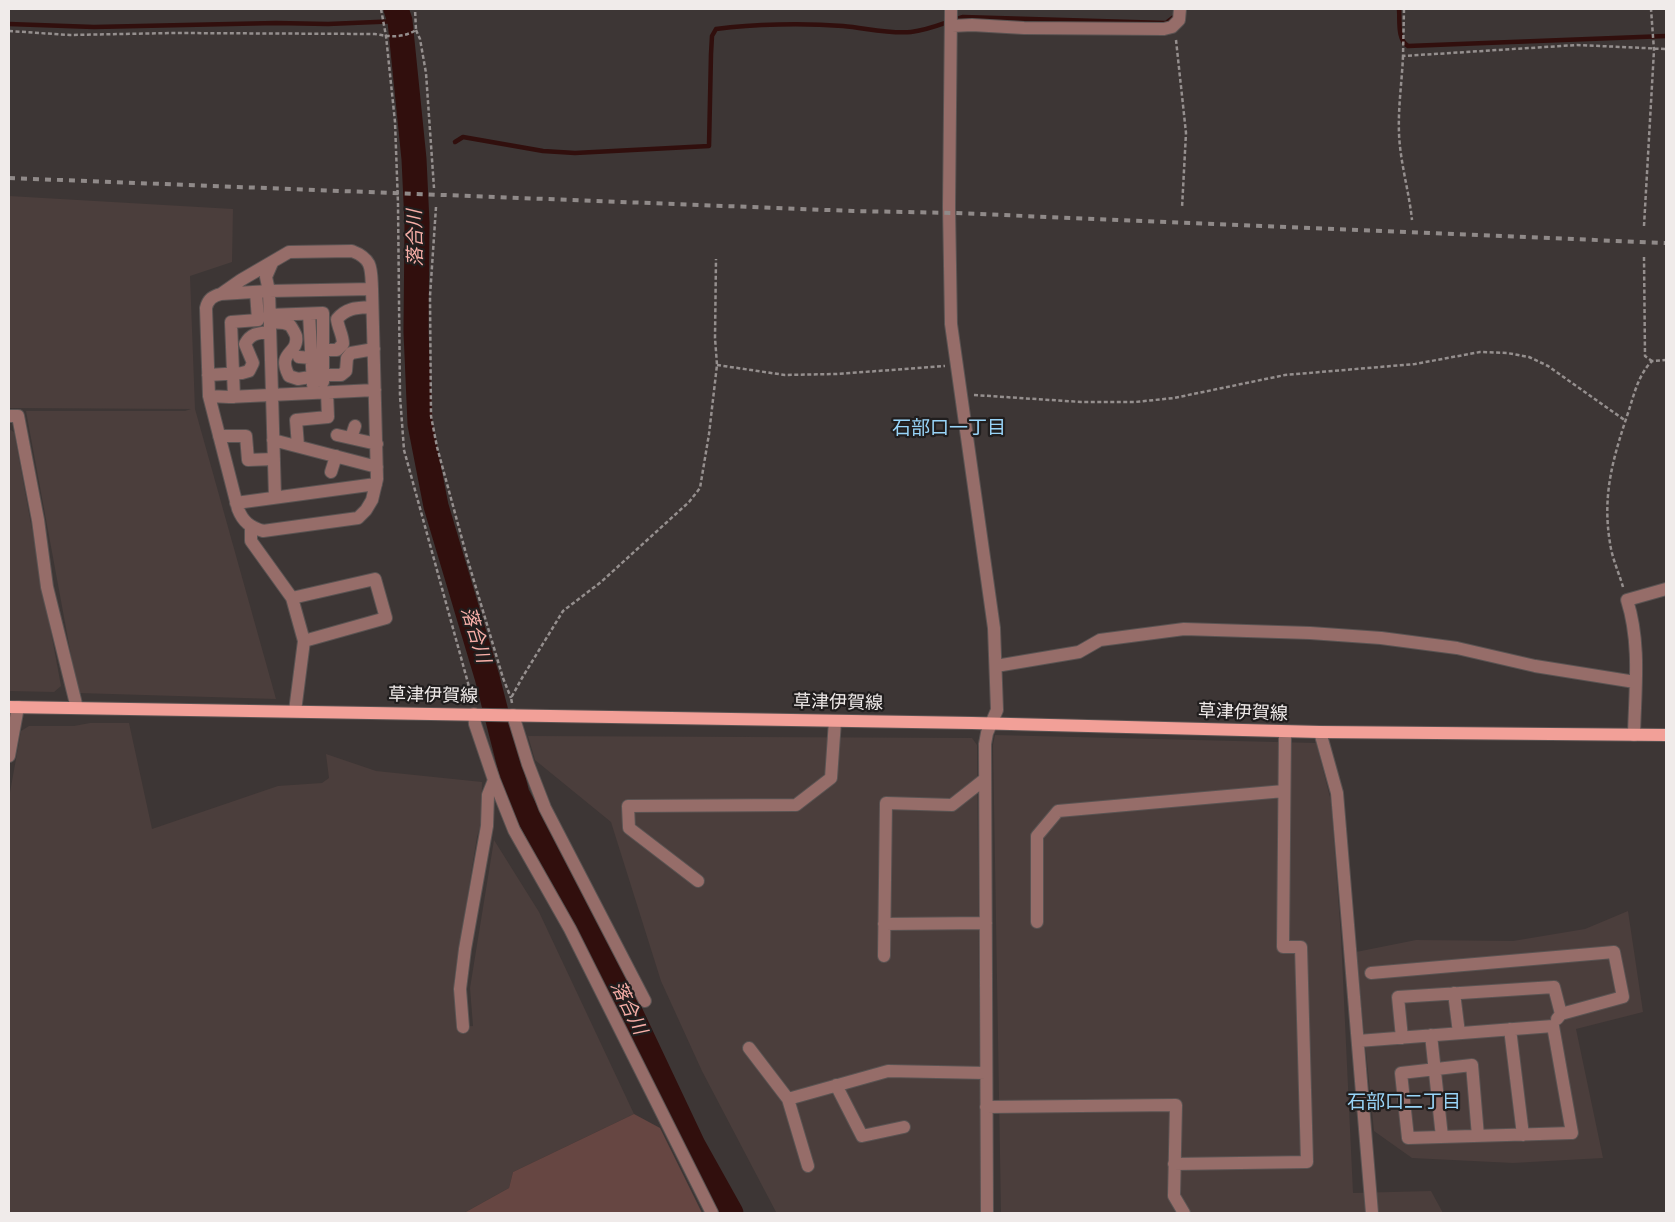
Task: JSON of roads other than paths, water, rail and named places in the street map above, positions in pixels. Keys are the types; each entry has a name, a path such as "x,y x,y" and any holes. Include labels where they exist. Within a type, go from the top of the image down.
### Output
{"main road":[{"name":"草津伊賀線","path":"14,707 991,724 1285,732 1666,735"}],"street":[{"path":"951,9 949,221 952,324 993,618 996,666 997,710 987,733 985,744 986,1213"},
{"path":"952,26 1164,29 1172,26 1179,20 1180,9"},
{"path":"221,294 289,252 352,251 361,254 367,259 371,270 372,289 377,444 376,484 372,500 358,518 263,531 251,527 242,519 236,503 209,396 207,302 214,296 221,294 262,291 372,289"},
{"path":"234,397 231,322 258,320 262,291 272,263"},
{"path":"262,291 270,323 275,497"},
{"path":"323,350 337,350 343,344 337,319 343,311 352,308 372,307"},
{"path":"208,375 249,372 253,363 245,344 248,338 270,323 309,314 323,313 323,350 318,376"},
{"path":"298,446 296,420 328,417 312,358 309,314"},
{"path":"270,323 284,322 290,325 296,336 294,348 285,357 284,366 289,376 298,380 318,376 341,375 346,371 347,358 351,353 374,348"},
{"path":"298,357 312,358"},
{"path":"209,396 234,397 375,390"},
{"path":"9,416 18,416 38,520 47,587 77,708"},
{"path":"337,435 353,432 377,444"},
{"path":"219,436 246,436 248,460 274,459"},
{"path":"273,440 377,466"},
{"path":"331,472 336,456"},
{"path":"236,503 376,484"},
{"path":"251,527 251,542 292,598 304,641 295,711"},
{"path":"292,598 375,579 386,618 304,641"},
{"path":"1634,735 1635,636 1633,620 1627,600 1666,589"},
{"path":"996,666 1079,652 1100,640 1184,629 1310,633 1381,638 1457,648 1535,666 1635,682"},
{"path":"9,756 14,707"},
{"path":"479,714 475,724 494,780 514,830 570,929 712,1213"},
{"path":"510,715 545,808 645,1001"},
{"path":"698,881 629,828 628,806 796,805 831,778 835,721"},
{"path":"1174,1164 1307,1162 1301,946 1283,947 1285,732"},
{"path":"1320,732 1337,793 1372,1213"},
{"path":"884,956 886,803 952,805 985,779"},
{"path":"464,1027 460,988 487,826 488,795 494,780"},
{"path":"1037,922 1037,836 1058,811 1284,791"},
{"path":"884,924 986,923"},
{"path":"1371,973 1614,952 1623,997 1561,1014 1553,1026 1572,1133 1523,1135 1408,1138 1401,1073 1472,1065 1478,1136"},
{"path":"1402,1038 1398,997 1554,987 1561,1014"},
{"path":"1454,994 1459,1033"},
{"path":"1358,1041 1553,1026"},
{"path":"1510,1030 1523,1135"},
{"path":"1431,1035 1442,1137"},
{"path":"749,1048 788,1098 808,1166"},
{"path":"788,1098 888,1071 986,1073"},
{"path":"836,1085 862,1136 904,1127"},
{"path":"986,1107 1176,1105 1174,1196 1185,1213"}],"waterway":[{"name":"落合川","path":"396,9 400,21 414,159 417,223 416,332 420,424 436,506 487,677 517,794 615,980 693,1145 731,1213"},
{"path":"1399,9 1401,35 1404,43 1408,46 1666,36"},
{"path":"455,142 463,137 543,151 575,153 709,146 712,36 716,29 779,24 812,24 885,32 911,32 925,30 963,17 1166,23 1175,16"},
{"path":"9,24 94,27 276,23 328,24 400,21"}],"railway":[{"path":"9,178 853,211 954,213 1666,243"}],"district":[{"name":"石部口一丁目","path":"949,429"},
{"name":"石部口二丁目","path":"1404,1103"}]}
